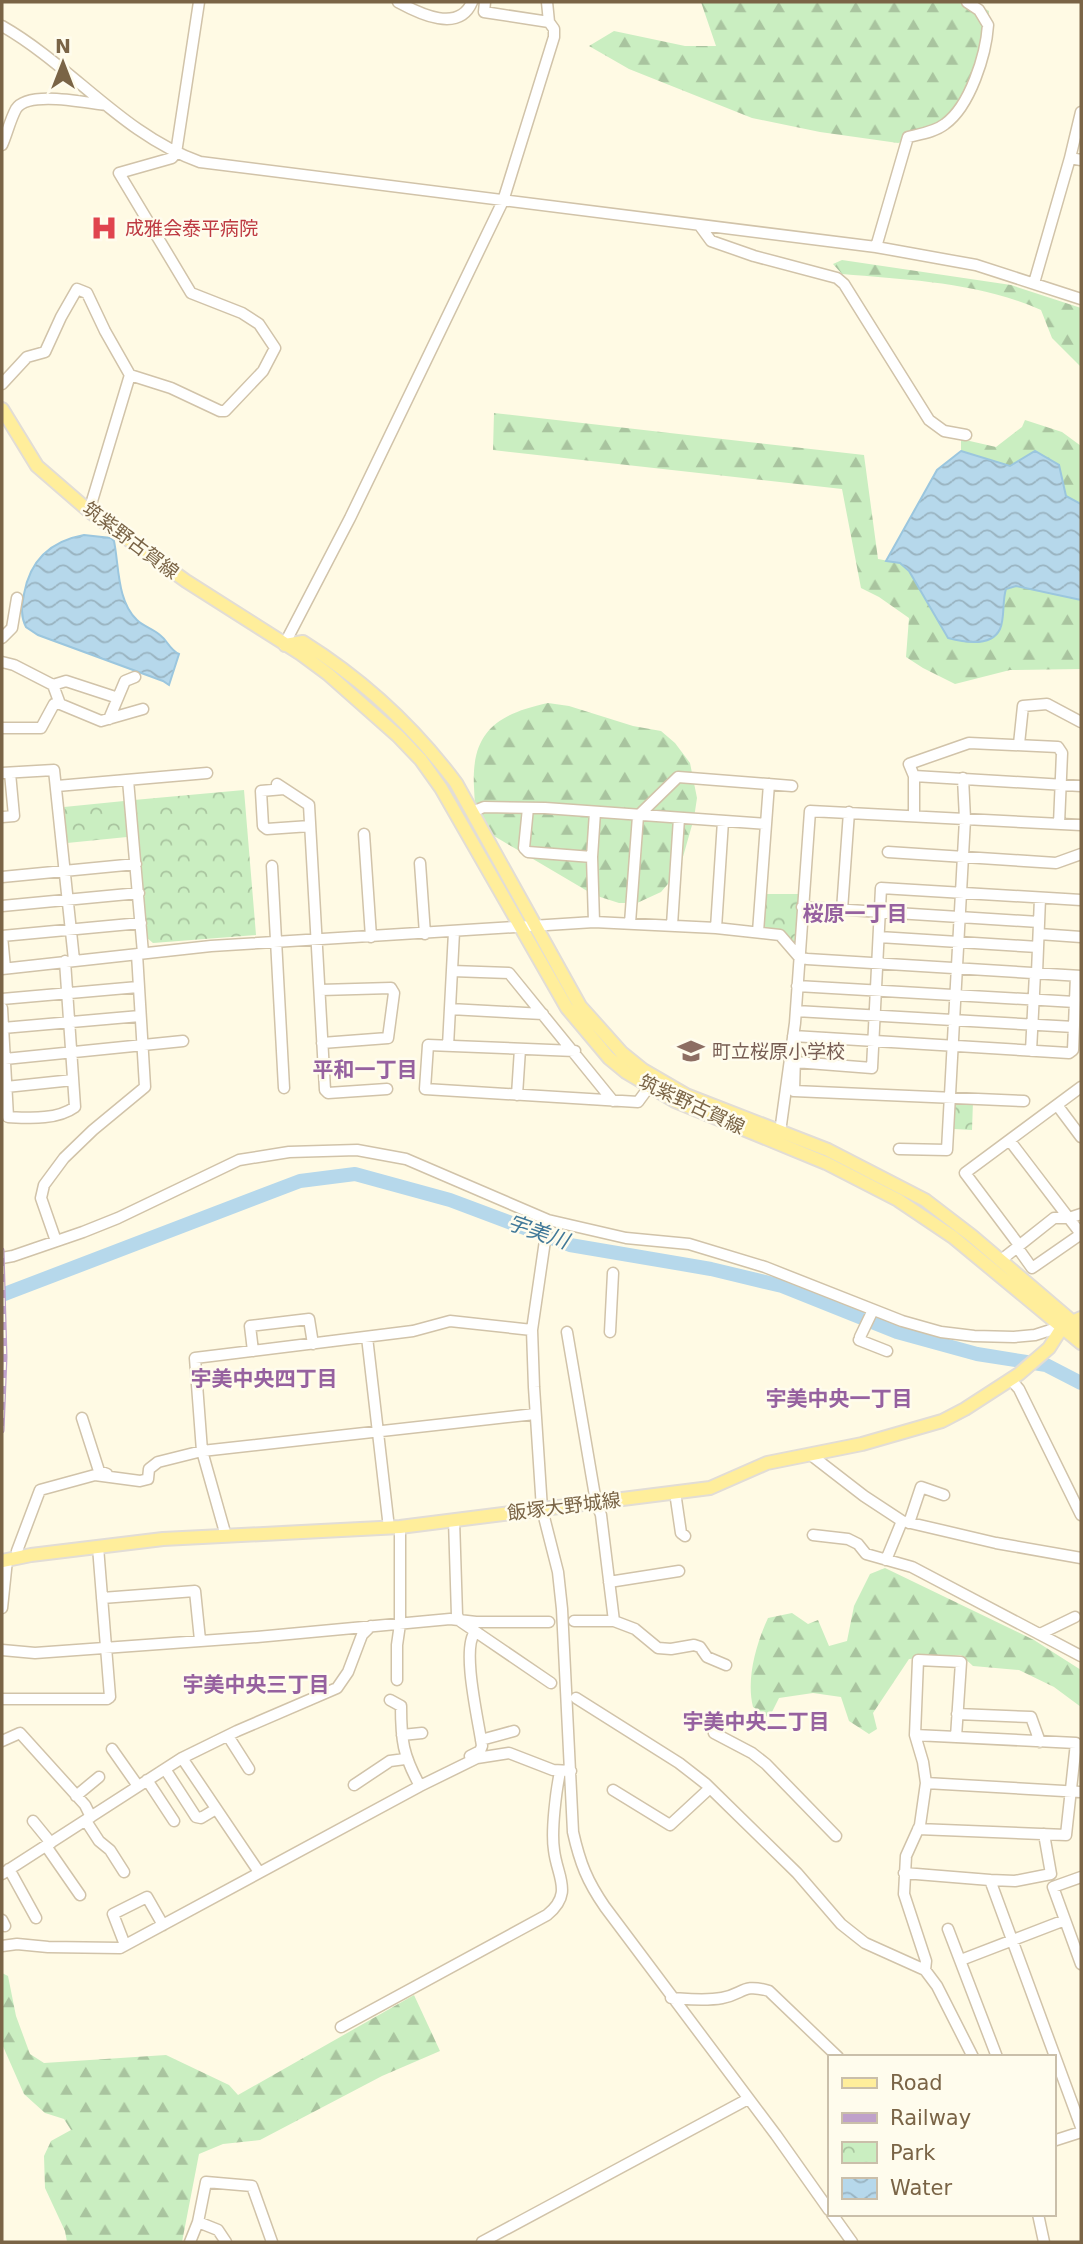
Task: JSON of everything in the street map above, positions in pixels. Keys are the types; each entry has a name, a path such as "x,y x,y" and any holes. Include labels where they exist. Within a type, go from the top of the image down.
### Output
{"main road":[{"name":"筑紫野古賀線","path":"2,409 37,466 89,511 186,581 328,674 421,760 442,788 567,1008 609,1058 649,1087 693,1109 826,1163 898,1200 1074,1323"},
{"name":"筑紫野古賀線","path":"284,645 303,642 322,654 384,704 438,759 456,783 580,1006 622,1053 643,1070 686,1095 828,1150 927,1198 1074,1323 1081,1343"},
{"name":"飯塚大野城線","path":"9,1559 163,1539 395,1527 710,1488 767,1463 886,1438 942,1421 1015,1377 1074,1323"}],"street":[{"path":"2,384 27,357 45,352 77,289 87,293 105,331 131,375 171,388 220,411 225,411 263,371 275,348 259,324 226,306 191,293 119,173 172,158 176,153 199,2"},
{"path":"403,3 442,19 453,19 468,10 472,2"},
{"path":"485,2 484,12 549,22"},
{"path":"284,645 350,518 503,201 554,37 547,2"},
{"path":"876,247 908,137 944,125 969,93 985,49 988,25 979,10 967,2"},
{"path":"2,26 41,53 152,141 200,162 876,247 976,265 1079,300"},
{"path":"2,145 16,109 23,102 38,98 107,105"},
{"path":"1034,283 1076,159 1081,112"},
{"path":"700,226 711,241 754,256 837,278 844,284 929,420 944,431 966,435"},
{"path":"89,511 131,375"},
{"path":"14,638 2,638 12,628 17,598"},
{"path":"2,662 14,664 53,685 60,704"},
{"path":"109,719 125,681 135,677"},
{"path":"53,685 66,681 118,698"},
{"path":"2,728 41,729 54,704 101,721 143,709"},
{"path":"1019,744 1023,706 1047,704 1081,722"},
{"path":"914,815 914,776 909,764 969,743 1019,744 1058,747 1062,752 1059,824"},
{"path":"2,817 14,816 6,773 54,770 71,929 67,993 75,1107 55,1116 8,1117 2,1007"},
{"path":"57,786 207,774"},
{"path":"914,776 1081,786"},
{"path":"630,923 638,816 678,777 792,786"},
{"path":"899,1149 947,1150 965,818 963,778"},
{"path":"56,1241 41,1198 44,1185 74,1149 114,1110 145,1087 138,987 141,923 128,780"},
{"path":"758,932 769,784"},
{"path":"310,826 267,829 263,826 261,791 281,786 309,805 325,1090 328,1093 387,1089"},
{"path":"472,812 484,807 528,808 766,824"},
{"path":"528,808 524,848 528,852 592,857"},
{"path":"780,1132 796,1011 810,811 1081,825"},
{"path":"594,922 592,857 595,812"},
{"path":"842,910 849,812"},
{"path":"673,925 679,818"},
{"path":"716,928 723,821"},
{"path":"364,834 371,937"},
{"path":"888,852 1056,863 1081,854"},
{"path":"420,863 425,934"},
{"path":"2,877 136,864"},
{"path":"272,866 284,1088"},
{"path":"795,1062 872,1068 881,888 1081,901"},
{"path":"2,906 139,893"},
{"path":"1031,1051 1040,898"},
{"path":"802,907 1039,922"},
{"path":"141,923 2,936 4,969 277,942 594,922 716,928 780,935 799,957 1079,976 1073,1050 1069,1054 874,1042 792,1042"},
{"path":"448,1046 454,932"},
{"path":"1039,934 1081,937"},
{"path":"879,937 1038,947"},
{"path":"452,971 509,974 614,1101"},
{"path":"797,986 1075,1002"},
{"path":"2,999 138,987"},
{"path":"320,990 391,988 394,993 388,1038 323,1043"},
{"path":"450,1009 543,1014"},
{"path":"796,1011 1074,1027"},
{"path":"3,1028 140,1016"},
{"path":"5,1059 183,1041"},
{"path":"792,1042 795,1048 794,1091 1024,1101"},
{"path":"575,1051 428,1045 425,1089 638,1102 649,1087"},
{"path":"517,1095 520,1049"},
{"path":"6,1087 73,1080"},
{"path":"1010,1141 1081,1234 1032,1268 965,1173 1081,1087"},
{"path":"1057,1105 1081,1137"},
{"path":"2,1258 118,1218 239,1160 332,1149 358,1150 406,1160 548,1223 626,1238 689,1244 765,1267 871,1312 941,1332 974,1336 1025,1336 1074,1323"},
{"path":"1001,1260 1054,1218 1069,1218 1081,1214"},
{"path":"548,1223 532,1330 536,1414 542,1509 558,1572 565,1772 573,1832 583,1871 605,1907 671,1998 828,2208"},
{"path":"610,1332 612,1273"},
{"path":"871,1312 860,1338 887,1351"},
{"path":"253,1351 250,1326 309,1319 313,1344"},
{"path":"226,1535 202,1451 195,1358 413,1331 450,1321 532,1330"},
{"path":"567,1332 596,1502 601,1515 614,1620"},
{"path":"367,1337 377,1431 395,1527 400,1624 397,1680"},
{"path":"1015,1377 1081,1514"},
{"path":"2,1608 9,1559 17,1551 40,1490 95,1475 141,1481 148,1479 149,1469 158,1462 202,1451 536,1414"},
{"path":"82,1418 99,1471 110,1476"},
{"path":"811,1455 864,1496 906,1522 987,1541 1081,1558"},
{"path":"886,1560 921,1487 944,1495"},
{"path":"675,1492 681,1533 684,1536"},
{"path":"454,1520 457,1615 460,1621 551,1683"},
{"path":"813,1535 848,1539 858,1544 866,1554 912,1567 1081,1656"},
{"path":"2,1699 110,1697 98,1546"},
{"path":"609,1582 679,1571"},
{"path":"102,1598 195,1591 200,1640"},
{"path":"1040,1634 1075,1617"},
{"path":"2,1650 35,1653 450,1619 549,1622"},
{"path":"574,1621 614,1620 635,1629 658,1648 671,1649 694,1644 700,1647 707,1657 726,1665"},
{"path":"37,1918 6,1872 182,1758 337,1688 348,1672 362,1635 372,1626"},
{"path":"454,1769 480,1751 481,1740 471,1680 470,1643 475,1632"},
{"path":"925,1970 926,1961 904,1894 906,1856 918,1829 926,1783 915,1735 918,1660 961,1662 956,1737"},
{"path":"576,1698 679,1763 709,1788 797,1873 864,1943 925,1970 937,1986 972,2055"},
{"path":"390,1700 401,1706 405,1759 420,1786"},
{"path":"957,1714 1031,1717 1040,1742"},
{"path":"481,1740 514,1731"},
{"path":"2,1741 20,1733 76,1796 99,1841 110,1850 124,1872"},
{"path":"402,1735 422,1733"},
{"path":"714,1734 752,1753 766,1764 836,1836"},
{"path":"228,1735 249,1769"},
{"path":"915,1735 1076,1743 1077,1792 1066,1835 918,1829"},
{"path":"112,1749 174,1821"},
{"path":"2,1946 17,1944 103,1949 125,1945 477,1758 509,1753 565,1772"},
{"path":"182,1758 259,1872"},
{"path":"354,1785 390,1761 405,1759"},
{"path":"165,1769 196,1817 201,1818 216,1809"},
{"path":"341,2026 547,1915 557,1907 562,1887 554,1850 565,1772"},
{"path":"76,1796 99,1777"},
{"path":"926,1783 1077,1792"},
{"path":"614,1790 670,1825 709,1788"},
{"path":"33,1821 80,1895"},
{"path":"904,1873 1015,1881 1051,1874 1044,1834"},
{"path":"1081,1877 1053,1887 1081,1964"},
{"path":"990,1880 1055,2055"},
{"path":"125,1945 113,1914 146,1897 163,1925"},
{"path":"961,1960 1065,1920"},
{"path":"948,1929 996,2055"},
{"path":"671,1998 708,2000 756,1987 769,1992 836,2055"},
{"path":"1055,2056 1081,2127"},
{"path":"482,2242 748,2099"},
{"path":"1055,2140 1081,2132"},
{"path":"190,2242 198,2222 206,2182 251,2186 272,2242"},
{"path":"834,2216 852,2242"},
{"path":"1038,2216 1044,2242"},
{"path":"198,2222 218,2230 226,2242"}],"green space":[{"path":"701,2 973,2 989,11 986,53 973,99 944,130 898,143 820,132 752,118 629,69 589,46 614,31 685,46 716,46"},
{"path":"842,260 1011,285 1081,308 1081,367 1052,338 1041,310 993,293 968,288 842,274 833,264"},
{"path":"494,413 864,455 878,559 900,563 909,571 948,638 1001,628 1005,590 1016,586 1081,600 1081,669 1010,670 955,684 906,657 909,618 861,588 842,489 493,450"},
{"path":"1025,420 1062,432 1081,446 1081,504 1066,496 1059,465 1035,451 1010,466 961,451 961,439 996,447 1022,427"},
{"path":"548,703 569,706 633,726 661,731 675,743 690,763 697,798 694,818 679,871 661,892 637,903 619,903 594,895 489,833 478,817 474,768 483,739 501,720 514,713"},
{"path":"244,790 256,935 153,943 146,937 134,800"},
{"path":"124,801 127,837 67,843 64,807"},
{"path":"765,894 800,894 797,946 793,946 780,931 762,925"},
{"path":"954,1101 973,1101 972,1130 954,1129"},
{"path":"885,1568 1034,1640 1081,1670 1081,1707 1054,1687 1019,1670 973,1666 961,1655 909,1659 873,1713 877,1729 869,1734 849,1721 841,1697 813,1693 779,1698 769,1718 753,1707 753,1662 768,1618 792,1613 808,1624 818,1620 829,1646 847,1641 854,1606 870,1574"},
{"path":"2,1973 8,1976 16,2016 30,2054 44,2063 166,2055 229,2085 238,2095 414,1995 440,2051 382,2076 260,2140 223,2144 199,2154 182,2242 67,2242 65,2231 45,2188 44,2156 51,2141 71,2130 64,2119 45,2113 24,2094 2,2044"}],"water":[{"path":"961,451 1010,466 1035,451 1059,465 1066,496 1081,504 1081,600 1016,586 1006,589 1000,629 990,639 976,642 948,638 909,571 900,563 886,561 937,470"},
{"path":"84,535 111,538 114,541 122,593 130,612 179,654 169,685 38,635 26,627 22,607 31,571 52,547"}],"waterway":[{"name":"宇美川","path":"2,1295 300,1181 355,1174 450,1200 570,1245 711,1269 782,1286 897,1332 977,1354 1046,1365 1081,1383"}],"railway":[{"path":"2,1250 5,1357 2,1431"}],"place":[{"name":"成雅会泰平病院","path":"104,228"},
{"name":"町立桜原小学校","path":"691,1051"}],"district":[{"name":"桜原一丁目","path":"855,914"},
{"name":"平和一丁目","path":"365,1070"},
{"name":"宇美中央四丁目","path":"264,1379"},
{"name":"宇美中央一丁目","path":"839,1399"},
{"name":"宇美中央三丁目","path":"256,1685"},
{"name":"宇美中央二丁目","path":"756,1722"}]}
